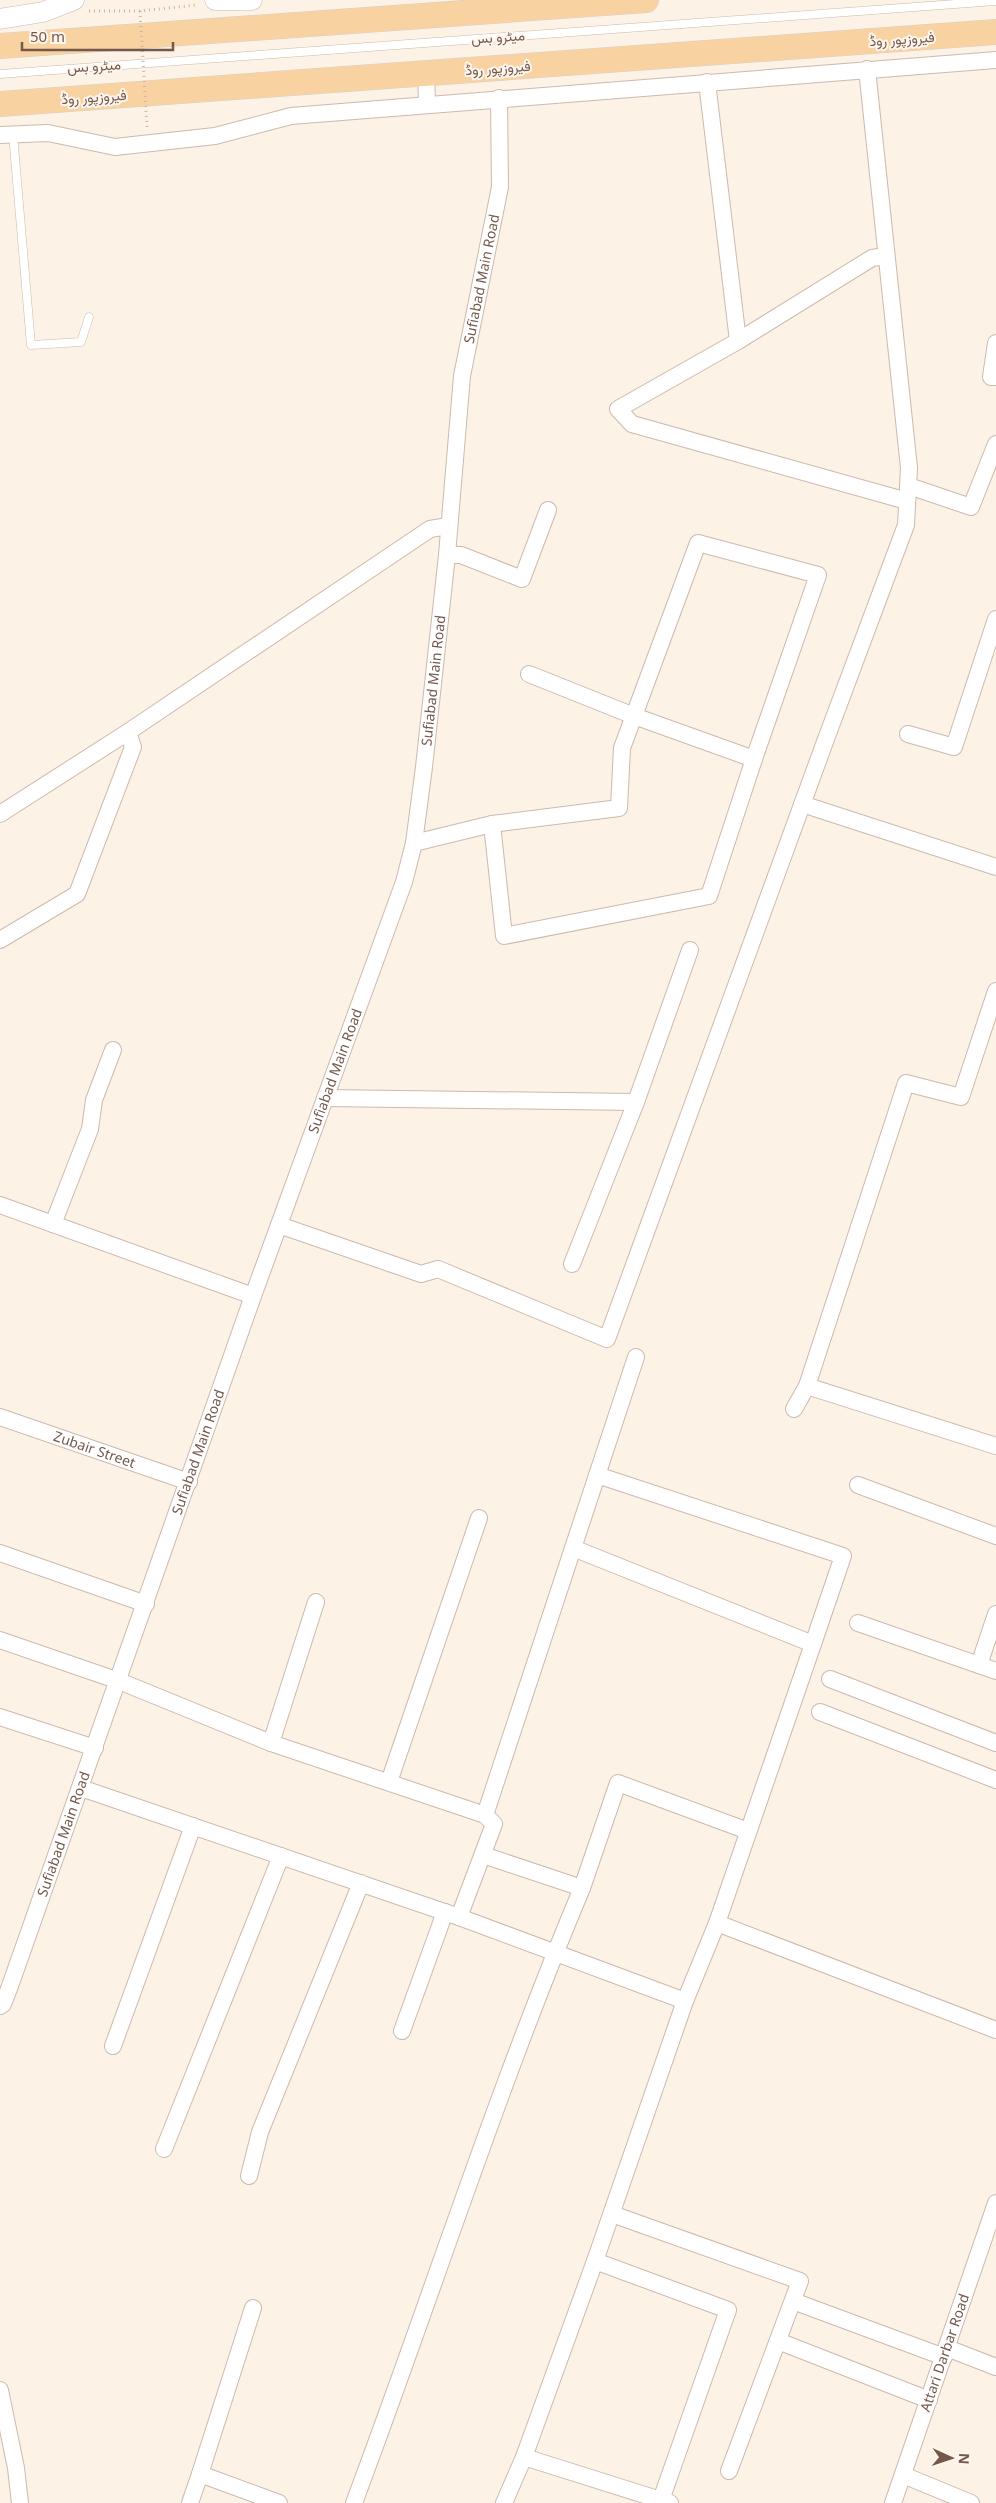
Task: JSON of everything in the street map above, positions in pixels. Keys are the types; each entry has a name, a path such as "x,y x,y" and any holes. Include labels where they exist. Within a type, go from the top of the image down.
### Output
{"main road":[{"path":"0,46 635,0"},
{"name":"فیروزپور روڈ","path":"0,104 996,32"}],"street":[{"path":"214,0 252,0"},
{"path":"0,19 79,6"},
{"path":"7,135 48,132 115,147 215,136 291,116 996,60"},
{"path":"279,1225 421,1274 438,1269 607,1339 906,525 909,468 867,69"},
{"path":"426,73 427,104"},
{"path":"707,82 738,341"},
{"name":"Sufiabad Main Road","path":"0,2006 3,2004 10,1986 253,1296 404,882 414,843 447,555 462,376 500,187 499,98"},
{"path":"886,256 872,258 738,341 618,409 632,424 908,494 971,507 996,444"},
{"path":"996,343 992,377 996,377"},
{"path":"447,555 461,555 522,578 548,510"},
{"path":"0,814 128,732 430,529 448,526"},
{"path":"414,843 492,824 619,808 622,748 698,544 818,575 709,896 504,936 492,824"},
{"path":"908,734 954,747 996,619"},
{"path":"529,674 634,716 754,759"},
{"path":"0,940 78,894 133,747 128,732"},
{"path":"802,804 996,867"},
{"path":"572,1264 636,1102 690,950"},
{"path":"794,1408 807,1386 906,1083 961,1097 996,990"},
{"path":"53,1224 90,1129 94,1100 114,1050"},
{"path":"325,1098 636,1102"},
{"path":"0,1205 253,1296"},
{"path":"485,1815 636,1357"},
{"path":"807,1386 996,1446"},
{"name":"Zubair Street","path":"0,1416 189,1482"},
{"path":"504,2503 524,2457 596,2261 685,2000 717,1923 843,1556 597,1475"},
{"path":"858,1485 996,1536"},
{"path":"389,1782 479,1518"},
{"path":"574,1548 813,1644"},
{"path":"0,1553 146,1604"},
{"path":"271,1743 316,1602"},
{"path":"979,1665 996,1614"},
{"path":"858,1623 996,1671"},
{"path":"0,1640 119,1681 271,1743 485,1815 494,1824 482,1855 452,1915 402,2031"},
{"path":"830,1679 996,1743"},
{"path":"820,1712 996,1780"},
{"path":"0,1717 95,1748"},
{"path":"354,2503 397,2387 481,2146 555,1952 582,1888 618,1783 748,1831"},
{"path":"81,1788 361,1883 685,2000"},
{"path":"113,2046 193,1826"},
{"path":"482,1855 582,1888"},
{"path":"164,2149 281,1856"},
{"path":"249,2176 260,2132 361,1883"},
{"path":"717,1923 996,2030"},
{"name":"Attari Darbar Road","path":"893,2503 946,2352 991,2235 996,2203"},
{"path":"612,2214 800,2281 729,2471"},
{"path":"524,2457 665,2502 728,2310 596,2261"},
{"path":"793,2301 996,2367"},
{"path":"190,2503 253,2308"},
{"path":"778,2341 929,2400"},
{"path":"0,2390 16,2468 20,2503"},
{"path":"200,2474 279,2503"},
{"path":"903,2475 971,2503"}],"lane":[{"name":"میٹرو بس","path":"0,74 996,1"},
{"path":"7,135 31,345 81,342 88,317"}],"path":[{"path":"79,6 140,11 197,5 199,0"},
{"path":"140,11 147,127"}]}
